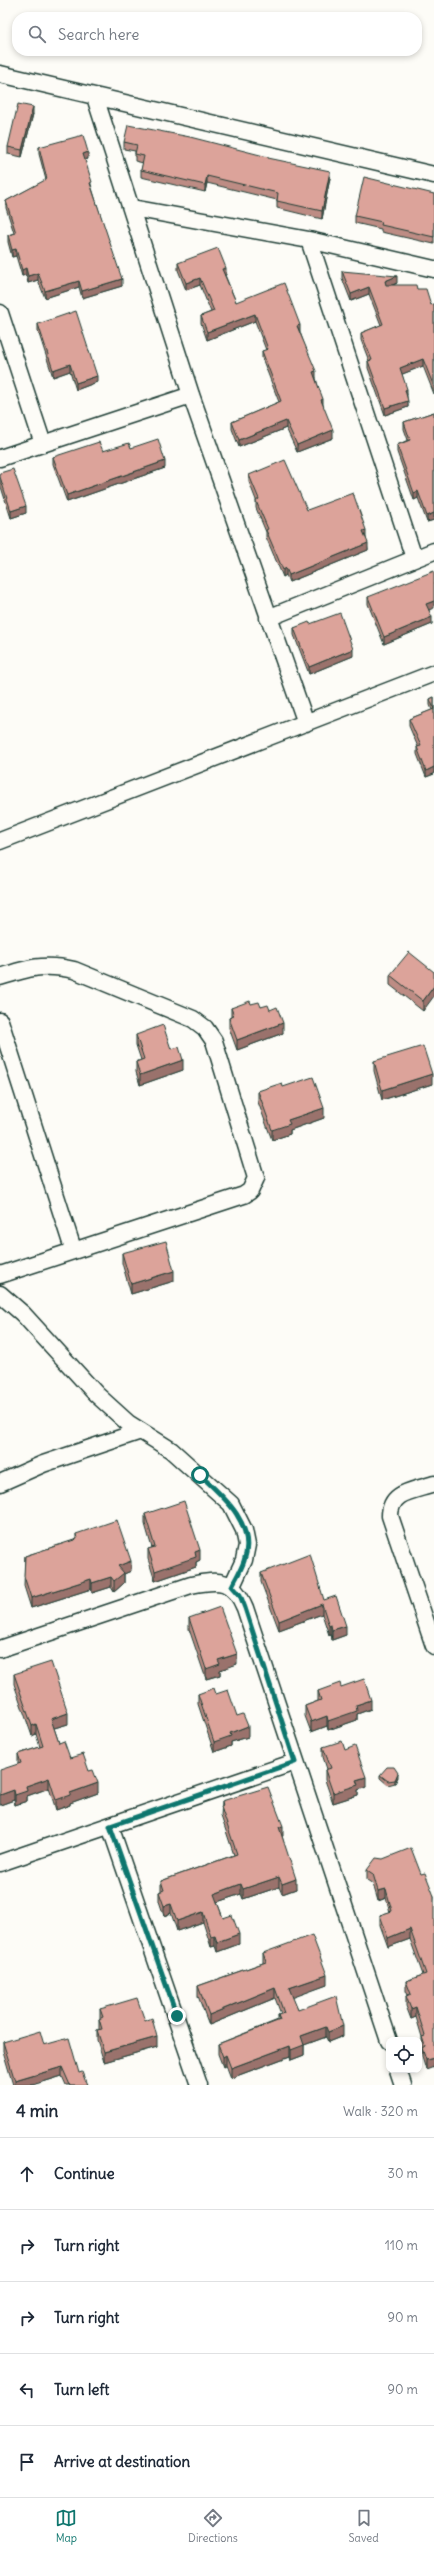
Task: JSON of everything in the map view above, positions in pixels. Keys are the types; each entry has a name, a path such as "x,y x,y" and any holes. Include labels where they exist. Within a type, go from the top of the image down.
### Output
{"street":[{"path":"0,74 434,175"},
{"path":"95,97 191,395 306,723"},
{"path":"132,208 309,240 434,269"},
{"path":"309,240 414,558"},
{"path":"0,313 43,444"},
{"path":"0,458 191,395"},
{"path":"268,618 434,551"},
{"path":"0,842 434,673"},
{"path":"0,977 38,966 55,965 74,970 193,1019 205,1028 214,1041 254,1168 254,1185 244,1196 73,1249 0,1275"},
{"path":"0,1021 73,1249"},
{"path":"0,1294 24,1314 96,1394 128,1423 171,1450 231,1504 244,1530 247,1545 244,1560 232,1586"},
{"path":"0,1482 43,1464 141,1431"},
{"path":"434,1484 396,1497 390,1505 390,1516 434,1646"},
{"path":"0,1649 192,1586 211,1581 222,1582 232,1586 240,1595 245,1608 388,2037"},
{"path":"0,1863 295,1762"},
{"path":"110,1826 199,2085"},
{"path":"399,2073 403,2085"}],"building":[{"path":"18,104 33,107 22,150 8,147"},
{"path":"128,125 190,137 268,158 330,171 322,211 277,201 278,193 207,176 205,185 141,170 144,156 135,154 137,145 124,142"},
{"path":"83,135 88,152 83,154 92,182 90,183 122,279 82,291 79,281 45,291 38,273 28,276 26,268 22,270 16,249 12,250 8,235 16,233 6,201 47,179 39,147"},
{"path":"364,177 434,194 434,237 381,225 382,222 355,216"},
{"path":"218,248 226,268 222,269 236,302 284,283 300,325 297,326 316,371 313,372 323,399 321,400 333,430 297,445 286,421 239,440 232,422 281,401 262,351 268,349 255,314 207,332 201,316 214,311 200,278 186,283 178,263"},
{"path":"342,271 397,276 385,281 386,285 416,285 417,289 426,289 431,305 434,304 434,387 423,359 400,368 407,389 405,390 408,401 385,408 368,361 372,360 361,333 383,324 369,287 351,294"},
{"path":"76,311 97,376 76,383 70,364 53,370 38,324"},
{"path":"434,412 434,513 427,516 418,491 414,493 397,445 410,440 404,422"},
{"path":"158,439 165,461 67,495 53,457 99,442 103,451 129,443 131,448"},
{"path":"285,460 307,510 353,493 366,530 363,531 368,543 289,575 286,568 283,570 266,530 268,529 256,501 259,499 249,475"},
{"path":"13,469 26,506 11,511 0,473"},
{"path":"434,571 434,601 426,604 432,617 384,637 368,597"},
{"path":"340,613 353,649 309,667 294,628"},
{"path":"434,697 434,709 430,699"},
{"path":"434,709 434,767 426,771 417,747 421,746 409,719"},
{"path":"409,952 434,972 434,986 423,1001 390,975"},
{"path":"250,1001 251,1004 259,1002 261,1007 268,1005 270,1010 277,1007 283,1023 237,1040 229,1018 234,1016 231,1008"},
{"path":"163,1025 171,1049 179,1047 183,1060 140,1075 136,1062 144,1059 136,1035"},
{"path":"423,1046 432,1074 382,1090 374,1061"},
{"path":"313,1077 324,1108 288,1120 290,1124 272,1130 258,1091 282,1083 283,1087"},
{"path":"166,1241 174,1271 131,1284 122,1253"},
{"path":"184,1501 200,1550 195,1552 196,1557 155,1571 148,1549 155,1547 145,1514"},
{"path":"117,1520 131,1561 118,1566 124,1573 114,1581 111,1577 92,1583 91,1579 31,1598 24,1576 25,1556 77,1539 76,1534"},
{"path":"310,1554 324,1600 336,1596 346,1626 332,1630 331,1625 329,1626 322,1604 279,1621 261,1573"},
{"path":"220,1607 237,1654 218,1660 220,1664 206,1669 189,1618"},
{"path":"51,1662 68,1713 51,1719 59,1743 64,1741 70,1758 83,1754 89,1771 93,1770 98,1783 70,1793 70,1795 56,1800 49,1778 26,1786 27,1791 15,1795 14,1790 0,1795 0,1770 21,1763 18,1754 43,1746 36,1724 32,1726 14,1674"},
{"path":"364,1679 371,1700 356,1705 357,1711 328,1721 327,1716 311,1722 305,1706 321,1700 318,1691 340,1683 341,1687"},
{"path":"214,1688 216,1694 228,1690 237,1716 243,1714 248,1726 230,1733 231,1736 214,1742 198,1694"},
{"path":"342,1741 345,1750 355,1746 366,1777 356,1780 358,1785 333,1793 325,1770 331,1768 323,1747"},
{"path":"387,1767 394,1767 398,1773 395,1780 388,1781 380,1775"},
{"path":"268,1787 283,1826 279,1827 296,1879 282,1884 279,1877 243,1889 241,1884 214,1894 223,1918 232,1915 239,1934 217,1942 215,1936 211,1937 203,1912 177,1921 171,1904 164,1906 159,1892 164,1890 161,1881 237,1854 221,1807 223,1806 222,1801"},
{"path":"411,1848 421,1874 425,1873 434,1896 434,2058 426,2060 422,2048 425,2046 422,2037 425,2036 416,2007 411,2009 406,1996 411,1994 406,1981 426,1974 410,1929 388,1938 380,1915 392,1911 386,1889 378,1891 373,1874 367,1870 376,1858 383,1859"},
{"path":"312,1935 327,1975 289,1988 298,2010 336,1996 343,2026 328,2032 326,2027 301,2036 304,2045 291,2050 290,2046 231,2068 226,2055 223,2057 218,2044 280,2020 278,2015 284,2013 275,1988 209,2015 198,1986 266,1962 263,1953"},
{"path":"137,1998 145,2021 152,2018 157,2037 104,2052 97,2030 102,2029 99,2019 103,2017 100,2009"},
{"path":"40,2031 44,2045 69,2038 79,2073 82,2072 87,2085 70,2085 62,2067 15,2081 3,2042"}],"route":[{"path":"177,2016 110,1826 295,1762 245,1608 240,1595 232,1586 244,1560 247,1545 244,1530 231,1504 200,1475"}]}
